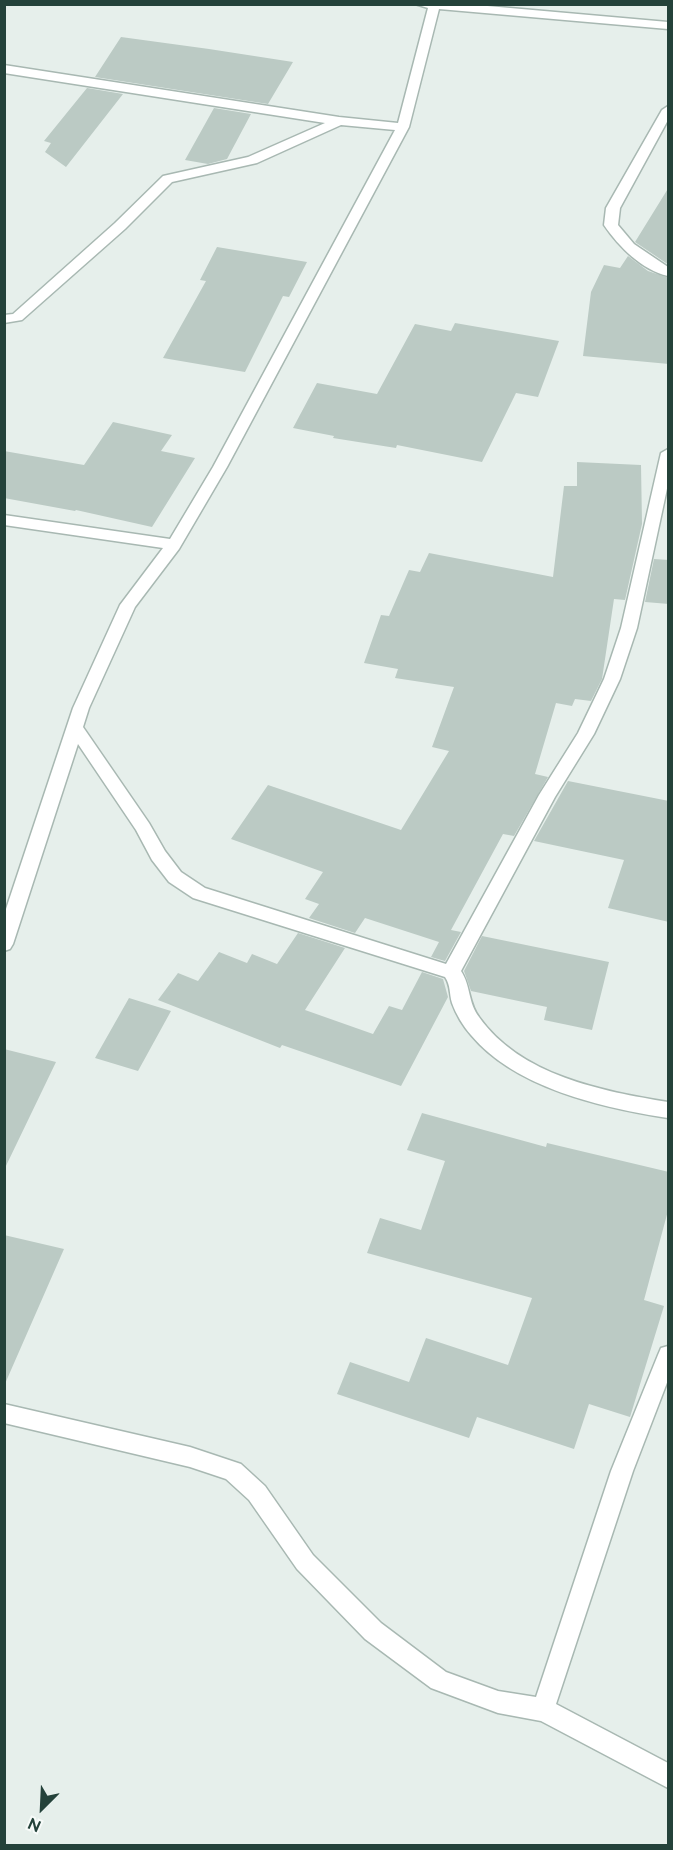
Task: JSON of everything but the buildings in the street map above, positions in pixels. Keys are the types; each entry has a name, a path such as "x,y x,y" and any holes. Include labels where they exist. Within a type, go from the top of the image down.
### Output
{"street":[{"path":"420,4 669,26"},
{"path":"4,944 75,728 107,647 128,605 174,544 220,467 403,127 435,6"},
{"path":"4,69 339,121 403,127"},
{"path":"669,110 613,208 610,225 622,242 642,258 669,272"},
{"path":"4,319 17,317 120,226 168,179 252,160 339,121"},
{"path":"451,972 548,795 586,734 612,679 629,628 669,453"},
{"path":"4,520 174,544"},
{"path":"75,728 143,827 158,855 175,877 199,893 244,909 451,972 461,984 462,1004 478,1031 510,1061 591,1095 669,1110"},
{"path":"543,1710 622,1471 669,1355"},
{"path":"4,1413 190,1456 233,1471 257,1492 305,1562 373,1631 439,1680 498,1702 543,1710 669,1776"}]}
